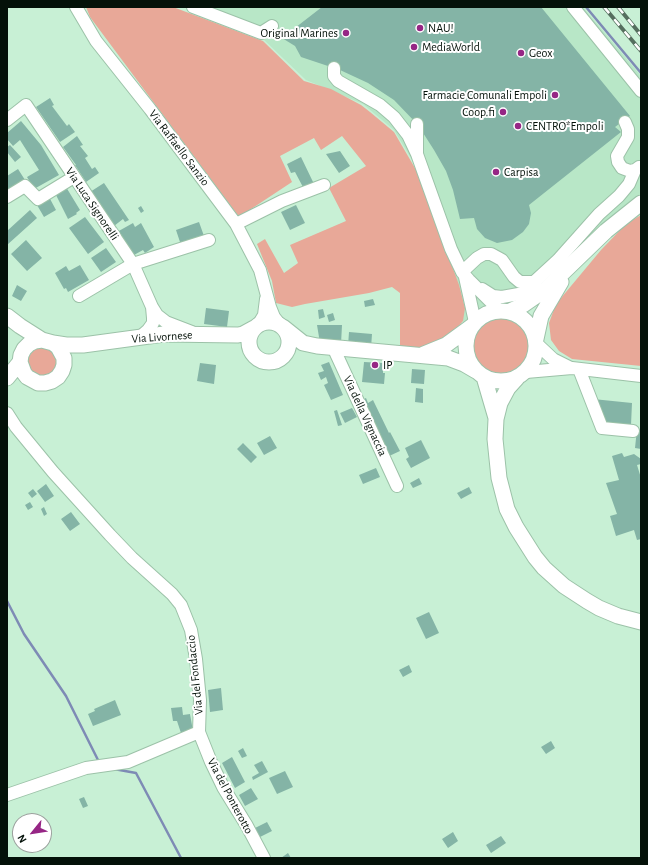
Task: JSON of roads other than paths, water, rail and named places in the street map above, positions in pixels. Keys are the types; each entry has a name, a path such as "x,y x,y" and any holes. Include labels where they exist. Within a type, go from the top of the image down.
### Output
{"main road":[{"path":"504,311 523,305 546,288 606,231 638,205"},
{"path":"574,262 555,290 541,316 536,354 532,364 504,394 500,403 496,419 496,453 499,478 511,518 528,548 544,568 573,593 599,608 618,616 641,622"},
{"name":"Via Livornese","path":"420,355 446,345 474,324 480,317 489,312 504,311 519,315 527,321 533,330 537,342"},
{"name":"Via Livornese","path":"7,316 20,326 58,347 64,358 62,371"},
{"name":"Via Livornese","path":"222,336 243,334 264,322 270,322 282,326 303,342 317,346 448,358 464,364 481,375 504,382 522,375"},
{"path":"474,324 468,334 466,348 470,362 481,375 496,419"},
{"path":"252,354 249,347 249,340 250,334 256,326"},
{"path":"282,326 287,332 290,345 284,357"},
{"name":"Via Livornese","path":"48,341 73,345 102,344 164,334 201,334 222,336 233,339 242,344 261,361 267,363 273,363 304,348 317,346"},
{"path":"32,381 24,373 20,362 21,355 24,349 35,340 48,341"},
{"name":"Via Livornese","path":"7,386 24,381 45,383 52,381 58,377 78,354 102,344"},
{"path":"7,378 20,362"}],"street":[{"path":"197,9 216,10 221,7"},
{"path":"573,7 641,91"},
{"name":"Via Raffaello Sanzio","path":"78,9 96,41 150,109 236,224 256,260 274,316 282,326"},
{"path":"197,9 261,33 272,26"},
{"path":"334,68 334,76 338,81 380,106 394,117 408,135 417,154 451,249 465,276 474,324"},
{"name":"Via Luca Signorelli","path":"7,120 26,105 133,264 152,306"},
{"path":"625,122 628,129 628,137 617,156 622,168 630,171 639,166"},
{"path":"417,124 417,154"},
{"path":"465,276 477,258 484,254 491,254 502,260 514,277 520,282 534,282 558,260 599,214 619,196 629,184 639,166"},
{"path":"7,197 25,186 38,198 74,177"},
{"path":"236,224 282,201 324,185"},
{"path":"79,296 133,264 209,240"},
{"path":"465,276 487,293 498,297 514,296 546,288"},
{"path":"465,276 504,311"},
{"name":"Via Raffaello Sanzio","path":"256,326 264,315 266,290"},
{"path":"152,306 157,315 166,322 182,329 201,334"},
{"path":"140,337 153,323 152,306"},
{"name":"Via Livornese","path":"537,342 553,359 575,369"},
{"name":"Via della Vignaccia","path":"333,348 397,486"},
{"path":"575,369 602,428 632,431"},
{"name":"Via Livornese","path":"522,375 575,369 641,376"},
{"name":"Via del Fondaccio","path":"7,413 16,427 48,466 110,535 132,558 172,594 181,605 191,630 196,659 200,700 199,732 128,762 86,768 7,795"},
{"name":"Via del Ponterotto","path":"199,732 223,787 247,826 264,858"}],"waterway":[{"path":"586,7 641,73"},
{"path":"7,601 24,634 66,696 98,760"},
{"path":"114,769 136,773 181,858"}],"railway":[{"path":"604,7 641,51"},
{"path":"618,7 641,35"}],"place":[{"name":"NAU!","path":"420,28"},
{"name":"Original Marines","path":"346,33"},
{"name":"MediaWorld","path":"414,47"},
{"name":"Geox","path":"521,53"},
{"name":"Farmacie Comunali Empoli","path":"555,95"},
{"name":"Coop.fi","path":"503,112"},
{"name":"CENTRO*Empoli","path":"518,126"},
{"name":"Carpisa","path":"496,172"},
{"name":"IP","path":"375,365"}]}
